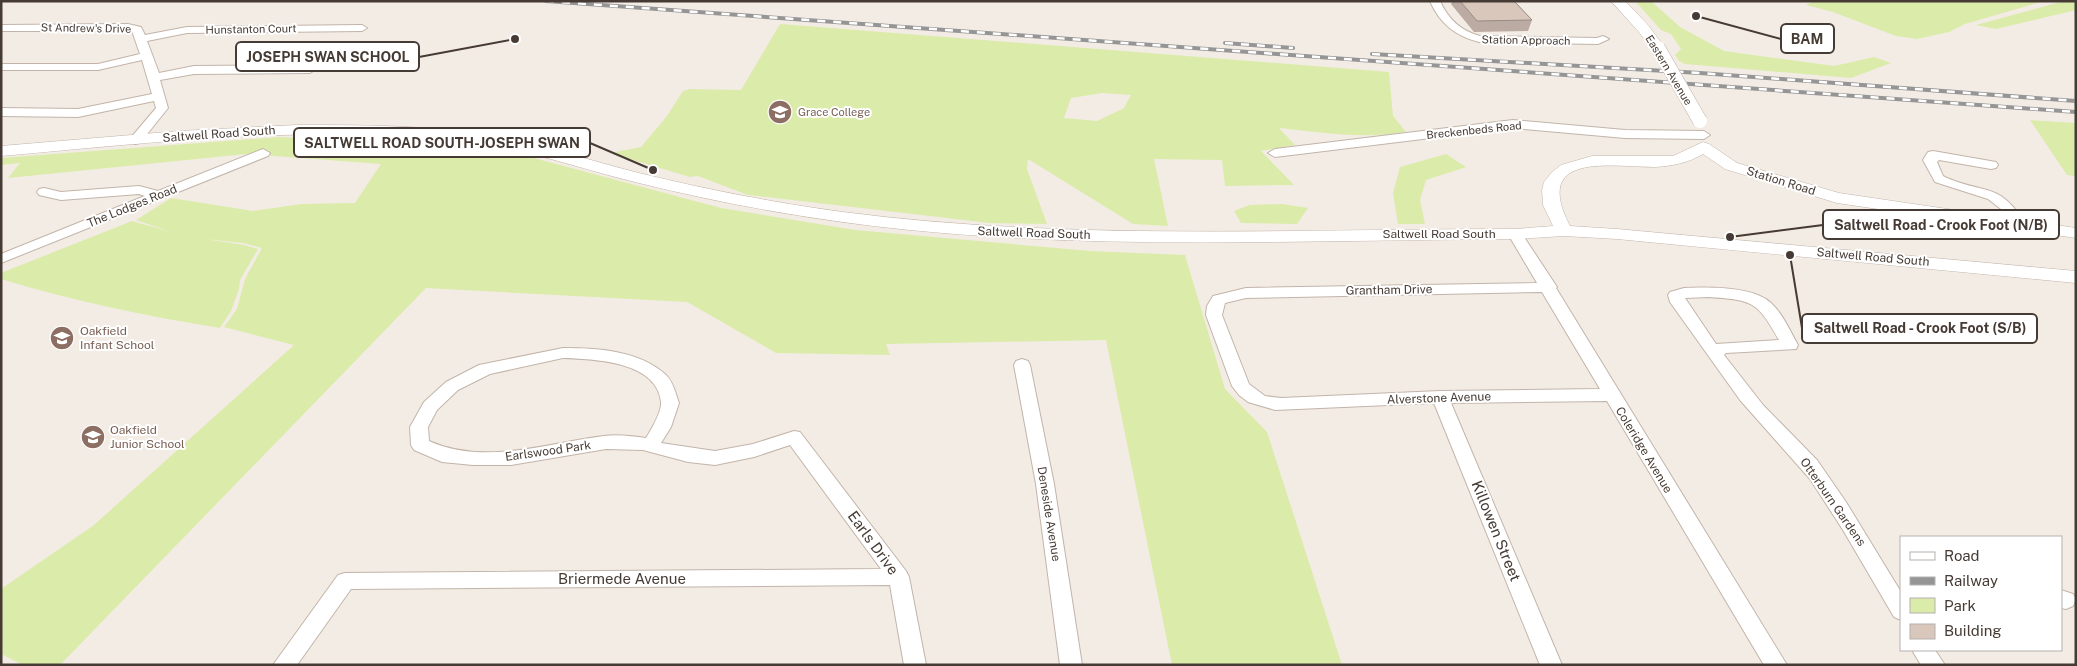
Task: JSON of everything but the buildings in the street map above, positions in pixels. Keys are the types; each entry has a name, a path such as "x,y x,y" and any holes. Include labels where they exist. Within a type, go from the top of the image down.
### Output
{"street":[{"name":"Station Approach","path":"1435,1 1436,6 1456,30 1471,38 1488,40 1598,41 1603,39"},
{"name":"Eastern Avenue","path":"1617,1 1643,28 1658,48 1702,134"},
{"name":"St Andrew's Drive","path":"1,28 128,27 136,29 159,96"},
{"path":"326,37 336,28"},
{"name":"Hunstanton Court","path":"141,39 187,30 362,28"},
{"path":"1,67 98,67 145,56"},
{"path":"153,78 194,70 310,69"},
{"path":"1,112 78,112 159,96 162,108 135,140"},
{"name":"Breckenbeds Road","path":"1275,153 1310,143 1394,140 1512,124 1642,135 1702,134"},
{"name":"Saltwell Road South","path":"1,152 135,140 318,128 386,129 437,133 521,146 646,180 786,209 904,225 1005,233 1177,237 1515,234 1564,231 1865,256 2076,277"},
{"path":"1564,231 1554,211 1550,189 1553,180 1561,173 1570,167 1596,159 1667,162 1683,159 1702,134"},
{"name":"Station Road","path":"1702,134 1731,166 1828,195 2076,233"},
{"name":"The Lodges Road","path":"1,259 263,153"},
{"path":"1991,165 1933,155 1934,158 1930,160 1938,178 1951,184 1991,194 2008,206 2020,224"},
{"path":"44,192 61,196 139,190 159,195"},
{"name":"Coleridge Avenue","path":"1515,234 1549,287 1610,395 1776,665"},
{"name":"Grantham Drive","path":"1268,403 1254,399 1241,386 1214,315 1215,306 1219,299 1230,295 1246,293 1549,287"},
{"name":"Otterburn Gardens","path":"1715,355 1722,348 1790,345 1765,306 1757,300 1730,295 1702,293 1682,293 1676,295 1678,302 1715,355 1758,410 1789,440 1816,473 1895,591 1900,608"},
{"name":"Earlswood Park","path":"652,445 662,427 670,403 661,379 635,363 601,354 563,353 485,369 452,386 430,406 419,427 420,445 442,455 473,458 511,458 606,442 652,445 658,449 715,458 754,450 794,438"},
{"name":"Deneside Avenue","path":"1022,365 1045,484 1071,665"},
{"name":"Alverstone Avenue","path":"1268,403 1440,397 1610,395"},
{"name":"Killowen Street","path":"1440,397 1551,665"},
{"name":"Earls Drive","path":"794,438 899,577 915,665"},
{"name":"Briermede Avenue","path":"284,665 345,582 899,577"},
{"path":"1924,651 1934,665"}],"green space":[{"path":"1635,1 1651,1 1680,27 1724,51 1834,66 1874,57 1891,63 1851,78 1685,64 1679,61 1675,55 1681,49 1671,34 1661,30"},
{"path":"1813,1 2044,1 1965,24 1949,32 1917,39 1896,36 1833,12 1806,5"},
{"path":"2064,1 2076,1 2076,10 1996,29 1976,25"},
{"path":"780,24 1389,72 1393,116 1406,132 1358,135 1279,128 1295,145 1261,151 1294,185 1225,186 1222,160 1154,159 1168,226 1133,224 1028,159 1027,169 1047,224 990,223 748,195 698,176 690,177 610,153 641,147 667,116 683,91 690,89 741,90","holes":["1102,93 1131,95 1124,108 1097,121 1064,118 1071,98"]},
{"path":"2030,120 2076,123 2076,176 2067,175"},
{"path":"280,137 465,147 515,153 721,208 855,230 1090,251 1185,255 1225,389 1267,432 1342,665 1172,665 1106,340 886,344 890,355 776,353 687,302 426,288 60,665 23,665 1,654 1,589 94,525 294,345 224,327 237,309 245,279 262,248 243,243 205,239 258,249 240,280 239,289 231,311 220,328 82,301 1,279 1,273 132,221 171,232 136,220 171,198 253,211 302,204 355,203 381,164 246,154 8,178 20,163 1,165 1,158"},
{"path":"1446,154 1466,167 1426,180 1420,200 1425,224 1398,224 1393,193 1400,167"},
{"path":"1282,204 1308,208 1297,224 1241,223 1234,211 1250,205"}],"railway":[{"path":"546,1 2076,112"},
{"path":"1225,43 1293,48"},
{"path":"1372,54 1700,73 2076,101"}],"place":[{"name":"BAM","path":"1696,16"},
{"name":"JOSEPH SWAN SCHOOL","path":"515,39"},
{"name":"Grace College","path":"780,112"},
{"name":"SALTWELL ROAD SOUTH-JOSEPH SWAN","path":"653,170"},
{"name":"Saltwell Road - Crook Foot (N/B)","path":"1730,237"},
{"name":"Saltwell Road - Crook Foot (S/B)","path":"1790,255"},
{"name":"Oakfield Infant School","path":"62,338"},
{"name":"Oakfield Junior School","path":"93,437"}]}
